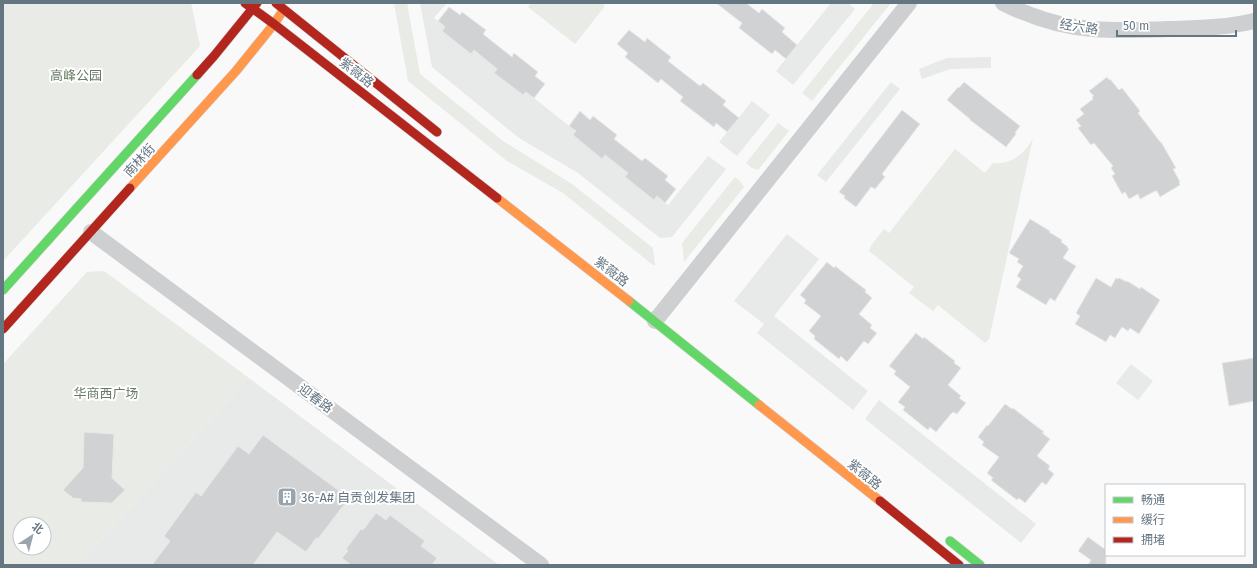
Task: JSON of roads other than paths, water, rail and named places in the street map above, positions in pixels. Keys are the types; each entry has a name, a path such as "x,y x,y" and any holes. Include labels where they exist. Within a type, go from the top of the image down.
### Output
{"main road":[{"name":"紫薇路","path":"251,5 274,24 661,314 959,565"},
{"name":"南林街","path":"3,290 214,56 251,5"},
{"name":"紫薇路","path":"283,5 443,137"},
{"name":"南林街","path":"3,329 236,71 274,24 283,5"},
{"path":"944,536 980,565"}],"street":[{"path":"661,314 910,3"},
{"name":"经六路","path":"1003,3 1024,13 1046,20 1067,26 1091,29 1195,28 1242,24 1254,21"},
{"name":"迎春路","path":"92,232 541,565"}],"place":[{"name":"36-A# 自贡创发集团","path":"287,497"}],"park label":[{"name":"高峰公园","path":"76,75"},
{"name":"华商西广场","path":"106,393"}]}
